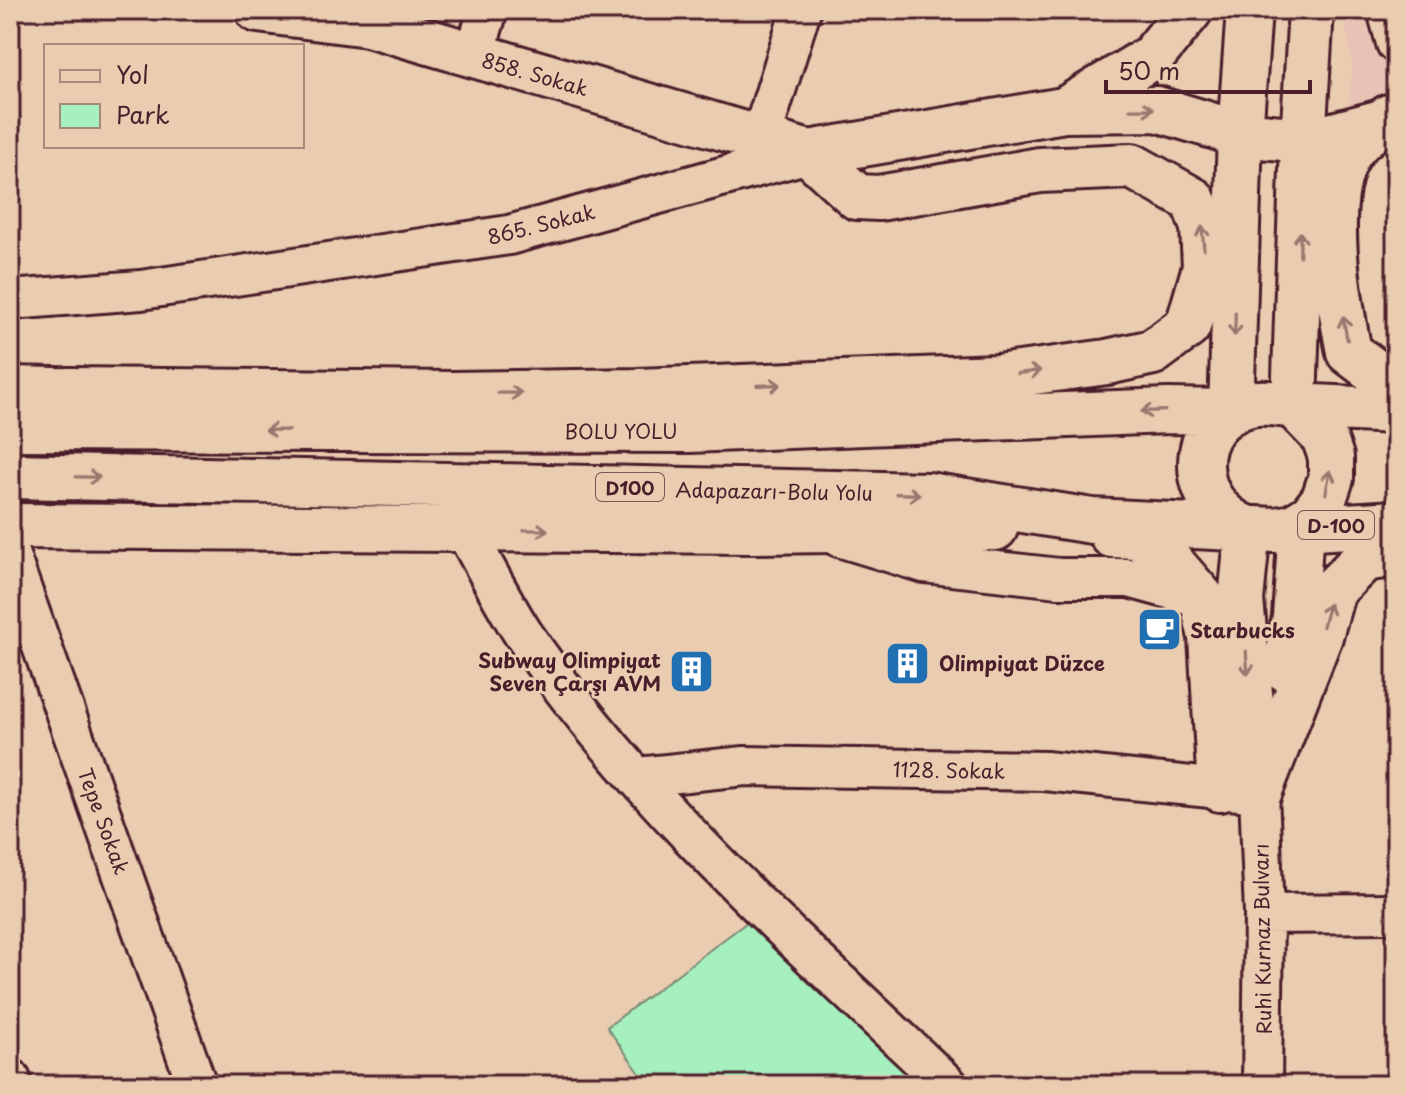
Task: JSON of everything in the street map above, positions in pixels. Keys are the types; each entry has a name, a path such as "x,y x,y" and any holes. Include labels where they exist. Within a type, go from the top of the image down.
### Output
{"main road":[{"name":"858. Sokak","path":"258,10 326,14 368,24 809,153"},
{"path":"1064,110 1152,57 1190,10"},
{"path":"1231,412 1240,134 1249,10"},
{"path":"1311,10 1303,140 1294,406 1324,437 1331,457 1331,478 1324,499 1311,516 1293,527 1275,529 1230,523 1214,508 1204,489 1200,467 1204,446 1214,427 1231,412 1251,404 1294,406 1396,411"},
{"path":"1064,110 1157,109 1240,134 1303,140"},
{"name":"865. Sokak","path":"809,153 1064,110"},
{"path":"1393,116 1358,140 1343,166 1337,196 1335,240 1349,352 1374,371 1396,377"},
{"path":"10,389 468,394 997,377 1153,352 1188,326 1205,267 1203,227 1193,200 1132,166 1040,170 894,195 857,197 809,153"},
{"path":"68,390 223,394 581,431"},
{"name":"BOLU YOLU","path":"10,428 689,430 1188,410 1231,412"},
{"name":"Adapazarı-Bolu Yolu","path":"10,476 928,495 1092,521 1275,529 1396,523"},
{"path":"197,527 561,486"},
{"path":"10,526 817,530 968,527 1137,536 1163,553 1202,598 1240,791"},
{"path":"1240,791 1241,600 1275,529"},
{"path":"1240,791 1320,636 1333,590 1364,559 1396,554"}],"street":[{"path":"474,56 488,10"},
{"path":"761,138 801,10"},
{"path":"1387,10 1396,43"},
{"path":"1303,140 1393,116"},
{"name":"865. Sokak","path":"10,300 141,290 509,235 809,153"},
{"path":"464,529 524,634 638,777 762,908 948,1085"},
{"name":"Tepe Sokak","path":"10,556 197,1085"},
{"name":"1128. Sokak","path":"638,777 745,766 1045,771 1240,791"},
{"name":"Ruhi Kurnaz Bulvarı","path":"1240,791 1264,914 1262,1085"},
{"path":"1264,914 1396,913"},
{"path":"10,1078 13,1085"}],"shaded area":[{"path":"1372,10 1396,10 1396,100 1347,116 1353,68 1345,21"}],"green space":[{"path":"750,920 924,1085 648,1085 607,1027"}],"place":[{"name":"Starbucks","path":"1159,630"},
{"name":"Olimpiyat Düzce","path":"908,663"},
{"name":"Subway Olimpiyat Seven Çarşı AVM","path":"692,671"}]}
